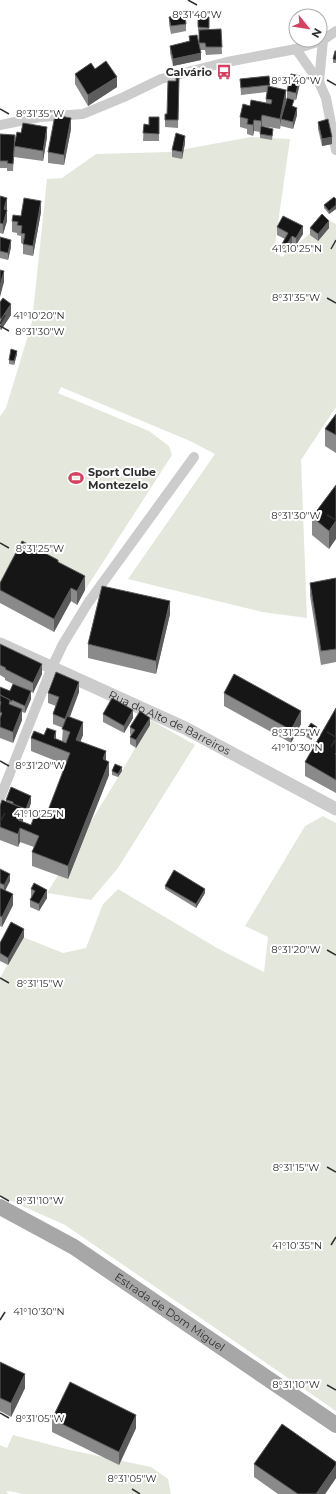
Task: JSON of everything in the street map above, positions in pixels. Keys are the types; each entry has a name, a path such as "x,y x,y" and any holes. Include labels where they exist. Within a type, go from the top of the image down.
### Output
{"main road":[{"name":"Estrada de Dom Miguel","path":"0,1206 74,1248 336,1425"}],"street":[{"path":"0,126 40,117 83,114 124,97 161,79 227,62 296,48 319,82 326,98 336,150"},
{"path":"319,82 322,48"},
{"path":"0,798 52,667 63,644 88,603 194,457"},
{"name":"Rua do Alto de Barreiros","path":"0,644 185,728 336,809"}],"shaded area":[{"path":"251,137 290,139 274,251 282,257 327,219 336,224 336,407 301,460 307,618 262,612 128,579 215,454 190,441 61,387 58,393 149,431 169,446 172,455 85,590 16,552 17,553 0,590 0,416 6,408 32,322 47,179 62,178 96,154 169,152"},
{"path":"151,720 195,745 118,868 91,900 47,893 122,771"},
{"path":"323,816 336,823 336,1411 65,1225 0,1196 0,978 23,937 63,953 86,948 103,904 118,889 217,948 264,972 268,937 245,926 305,826"},
{"path":"13,1435 70,1450 151,1467 168,1479 171,1494 23,1494 9,1491 6,1492 9,1494 0,1494 0,1445 7,1448"}],"building":[{"path":"185,15 186,24 171,26 169,17"},
{"path":"198,17 209,17 209,28 198,27"},
{"path":"221,29 222,47 206,47 205,43 199,43 199,30"},
{"path":"197,35 201,53 173,59 170,46 190,41 189,36"},
{"path":"336,51 336,60 333,59"},
{"path":"106,61 117,77 88,95 75,74 91,63 95,69"},
{"path":"291,74 300,76 296,93 287,91"},
{"path":"269,76 270,85 241,88 240,79"},
{"path":"176,78 179,78 178,120 165,120 165,114 167,114 168,81 176,81"},
{"path":"268,86 286,90 280,119 262,115 261,121 254,120 253,125 247,124 248,119 240,117 243,104 250,106 251,100 271,104 272,100 266,99"},
{"path":"287,98 294,100 292,106 297,108 293,122 281,119"},
{"path":"55,115 71,118 64,155 48,152"},
{"path":"149,117 159,117 159,134 143,133 144,124 149,125"},
{"path":"328,119 332,137 322,139 318,122"},
{"path":"23,123 47,127 43,151 14,146 17,132 21,133"},
{"path":"261,126 273,129 272,136 260,134"},
{"path":"176,133 185,136 182,152 172,150"},
{"path":"0,134 15,135 13,164 7,163 8,161 0,161"},
{"path":"0,196 7,198 4,209 7,210 3,224 0,223"},
{"path":"334,197 336,199 336,205 329,211 324,205"},
{"path":"24,198 41,201 33,246 23,244 25,234 21,233 22,226 17,225 18,222 12,221 13,215 21,216"},
{"path":"322,214 329,221 318,234 310,228"},
{"path":"283,216 303,226 296,238 292,236 286,246 282,244 288,233 277,227"},
{"path":"0,237 11,240 8,253 0,251"},
{"path":"0,270 4,271 0,286"},
{"path":"3,298 11,304 1,319 0,302"},
{"path":"11,349 17,351 14,361 9,360"},
{"path":"336,414 336,435 325,429"},
{"path":"336,485 336,521 329,531 312,517"},
{"path":"22,541 85,576 77,591 71,588 54,619 0,590 0,583"},
{"path":"336,578 336,649 321,651 310,583"},
{"path":"102,586 170,601 156,661 88,644"},
{"path":"0,644 42,664 33,683 0,665"},
{"path":"56,672 79,682 65,719 53,714 59,697 48,693"},
{"path":"234,674 301,711 291,730 224,693"},
{"path":"13,684 31,691 25,706 12,700 11,702 0,695 0,687 10,691"},
{"path":"0,695 10,700 9,704 22,709 13,732 0,727 0,718 2,713 0,712"},
{"path":"112,698 133,710 124,726 103,714"},
{"path":"336,708 335,754 336,780 305,762"},
{"path":"140,711 150,718 136,740 130,737 135,730 130,727"},
{"path":"67,716 83,722 76,740 106,751 103,759 109,762 68,866 32,852 39,836 20,828 18,834 0,827 0,806 2,800 23,808 18,820 31,825 37,809 47,813 70,753 31,738 34,731 44,735 47,728 56,731 54,738 66,743 70,732 62,729"},
{"path":"311,723 317,727 311,736 305,732"},
{"path":"115,764 122,767 118,774 112,771"},
{"path":"11,787 31,796 26,809 6,800"},
{"path":"0,869 10,874 4,885 0,883"},
{"path":"174,870 205,889 196,904 165,886"},
{"path":"34,883 47,890 39,904 30,900 35,891 31,889"},
{"path":"0,888 13,894 2,917 0,916"},
{"path":"11,922 24,929 8,958 0,953 0,943"},
{"path":"0,1362 25,1374 11,1403 0,1398"},
{"path":"70,1382 136,1415 119,1452 52,1419"},
{"path":"282,1424 336,1462 336,1465 316,1494 298,1494 254,1464"}],"place":[{"name":"Calvário","path":"224,72"},
{"name":"Sport Clube Montezelo","path":"76,478"}]}
